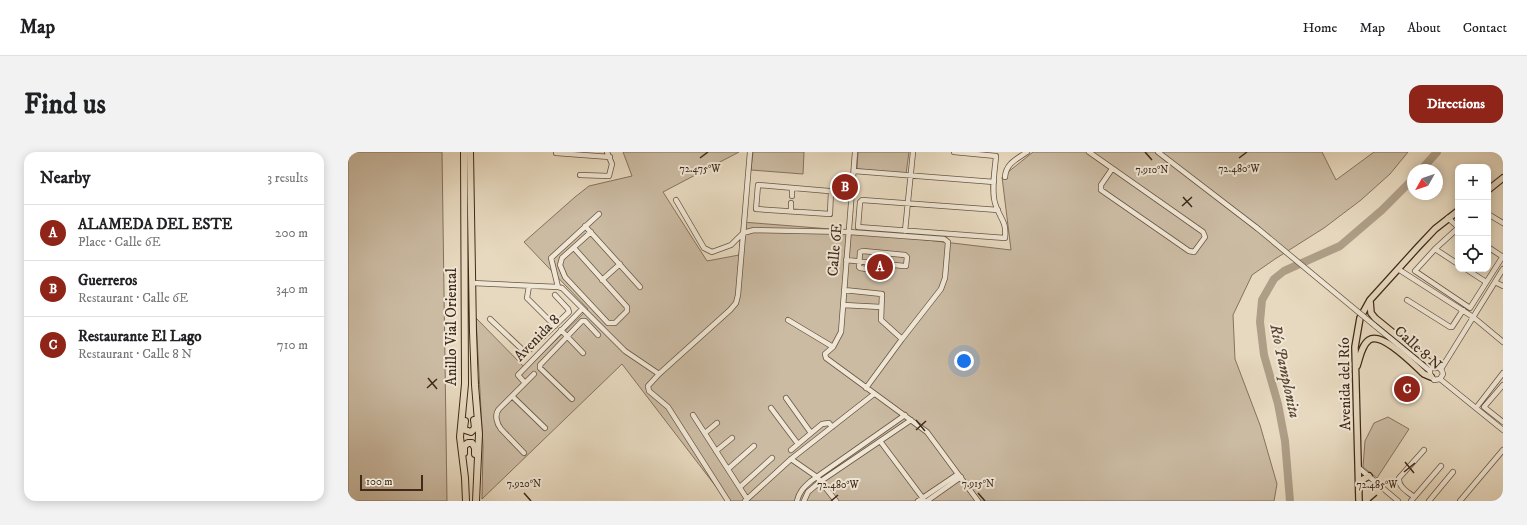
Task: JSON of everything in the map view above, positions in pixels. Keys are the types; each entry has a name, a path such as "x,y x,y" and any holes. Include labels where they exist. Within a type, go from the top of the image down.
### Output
{"highway":[{"name":"Anillo Vial Oriental","path":"464,152 465,384 460,437 466,501"},
{"name":"Anillo Vial Oriental","path":"470,152 475,386 479,434 476,501"},
{"path":"462,413 465,417 464,428 468,432 475,428 474,421 478,418"},
{"path":"461,457 464,454 464,447 466,444 472,443 475,448 475,457 478,461"}],"main road":[{"path":"1491,188 1503,178"},
{"name":"Avenida del Río","path":"1359,501 1360,481 1355,347 1357,327 1370,300 1435,229 1455,212"},
{"path":"1370,300 1371,313 1375,318 1432,372"},
{"path":"1356,372 1364,346 1368,341 1378,338 1387,342 1424,374 1432,372"},
{"path":"1360,481 1369,476"}],"street":[{"path":"580,175 609,176 612,164 607,152"},
{"path":"728,501 668,407 649,391 649,384 736,303 750,152"},
{"name":"Calle 6E","path":"856,152 841,332 833,347 825,354 826,358 866,388"},
{"path":"905,231 913,152"},
{"path":"954,152 996,156 994,182 995,202 1005,223 1005,238 859,228 860,202 862,200 998,210"},
{"path":"1005,177 1006,170 1009,165 1027,152"},
{"path":"1089,152 1203,232 1205,237 1194,252 1189,251 1101,190 1101,185 1112,169"},
{"name":"Calle 8 N","path":"1158,152 1257,228 1432,372 1436,380 1440,379 1503,430"},
{"path":"556,153 610,157"},
{"path":"854,171 994,182"},
{"path":"831,191 830,214 756,209 758,186 792,188 831,191 852,193"},
{"path":"792,188 792,196"},
{"path":"676,200 704,248 712,252 730,245 743,233 754,230 849,232 944,239 948,242 945,278 941,289 866,388 927,432 978,501"},
{"path":"791,203 791,211"},
{"path":"558,287 551,258 599,214"},
{"path":"1491,216 1503,223"},
{"path":"1448,218 1455,225"},
{"path":"585,226 640,287"},
{"path":"1455,231 1435,249 1415,271 1470,308 1503,257 1491,249"},
{"path":"574,248 628,309 615,323 608,323 563,275 560,262 562,258 591,232"},
{"path":"1435,249 1455,262"},
{"path":"863,251 905,255 907,257 905,266 876,264 873,270 860,268 860,262 860,252 863,251"},
{"path":"846,260 860,262"},
{"path":"602,280 620,264"},
{"path":"1398,269 1463,310 1503,342"},
{"path":"1432,372 1441,369 1503,269"},
{"path":"1471,272 1486,282"},
{"path":"1495,282 1503,286"},
{"path":"472,283 562,288 625,351 659,374"},
{"path":"529,286 527,298 555,326"},
{"path":"844,290 882,294 882,323 902,339"},
{"path":"490,319 526,353 555,326 569,310 555,295"},
{"path":"1407,300 1450,327 1452,327 1463,310"},
{"path":"843,305 881,307"},
{"name":"Avenida 8","path":"525,383 518,375 582,309"},
{"path":"788,320 833,347"},
{"path":"572,399 539,366 584,321 598,335"},
{"path":"561,330 583,353"},
{"path":"1440,379 1443,374 1441,369"},
{"path":"1476,408 1503,373"},
{"path":"524,453 498,425 497,412 534,374"},
{"path":"1502,388 1484,407 1503,422"},
{"path":"693,415 740,487 746,500 791,459 874,394"},
{"path":"512,396 545,428"},
{"path":"786,398 811,433"},
{"path":"771,408 798,444"},
{"path":"797,501 799,494 804,487 905,415"},
{"path":"804,501 808,492 821,482 911,420"},
{"path":"705,433 717,423"},
{"path":"791,450 825,423 832,427"},
{"path":"716,451 732,438"},
{"path":"880,440 923,500 959,476"},
{"path":"728,469 754,446"},
{"path":"1424,450 1399,478 1398,482 1413,499 1441,466"},
{"path":"1460,501 1503,450"},
{"path":"740,487 772,458"},
{"path":"791,459 817,477 836,501"},
{"path":"1359,468 1398,501"},
{"path":"1429,501 1453,472"}],"shaded area":[{"path":"348,152 442,152 447,501 348,501"},
{"path":"623,152 739,152 663,192 707,261 739,255 742,222 843,230 1011,250 1002,177 1033,152 1322,152 1336,180 1374,152 1408,152 1390,174 1361,200 1324,228 1252,275 1233,315 1235,359 1260,425 1277,484 1274,501 727,501 622,364 482,499 483,447 476,318 526,369 588,309 524,242 589,186 632,176"},
{"path":"753,152 804,152 803,174 751,170"},
{"path":"858,152 909,152 906,174 857,169"},
{"path":"1388,417 1409,429 1377,478 1363,467 1365,441 1374,423"}],"waterway":[{"name":"Río Pamplonita","path":"1426,164 1437,152"},
{"name":"Río Pamplonita","path":"1290,501 1285,441 1278,404 1264,355 1260,322 1262,300 1274,279 1284,271 1340,246 1382,210 1407,185"}],"place":[{"name":"Guerreros","path":"845,187"},
{"name":"ALAMEDA DEL ESTE","path":"880,267"},
{"name":"Restaurante El Lago","path":"1407,389"}]}
